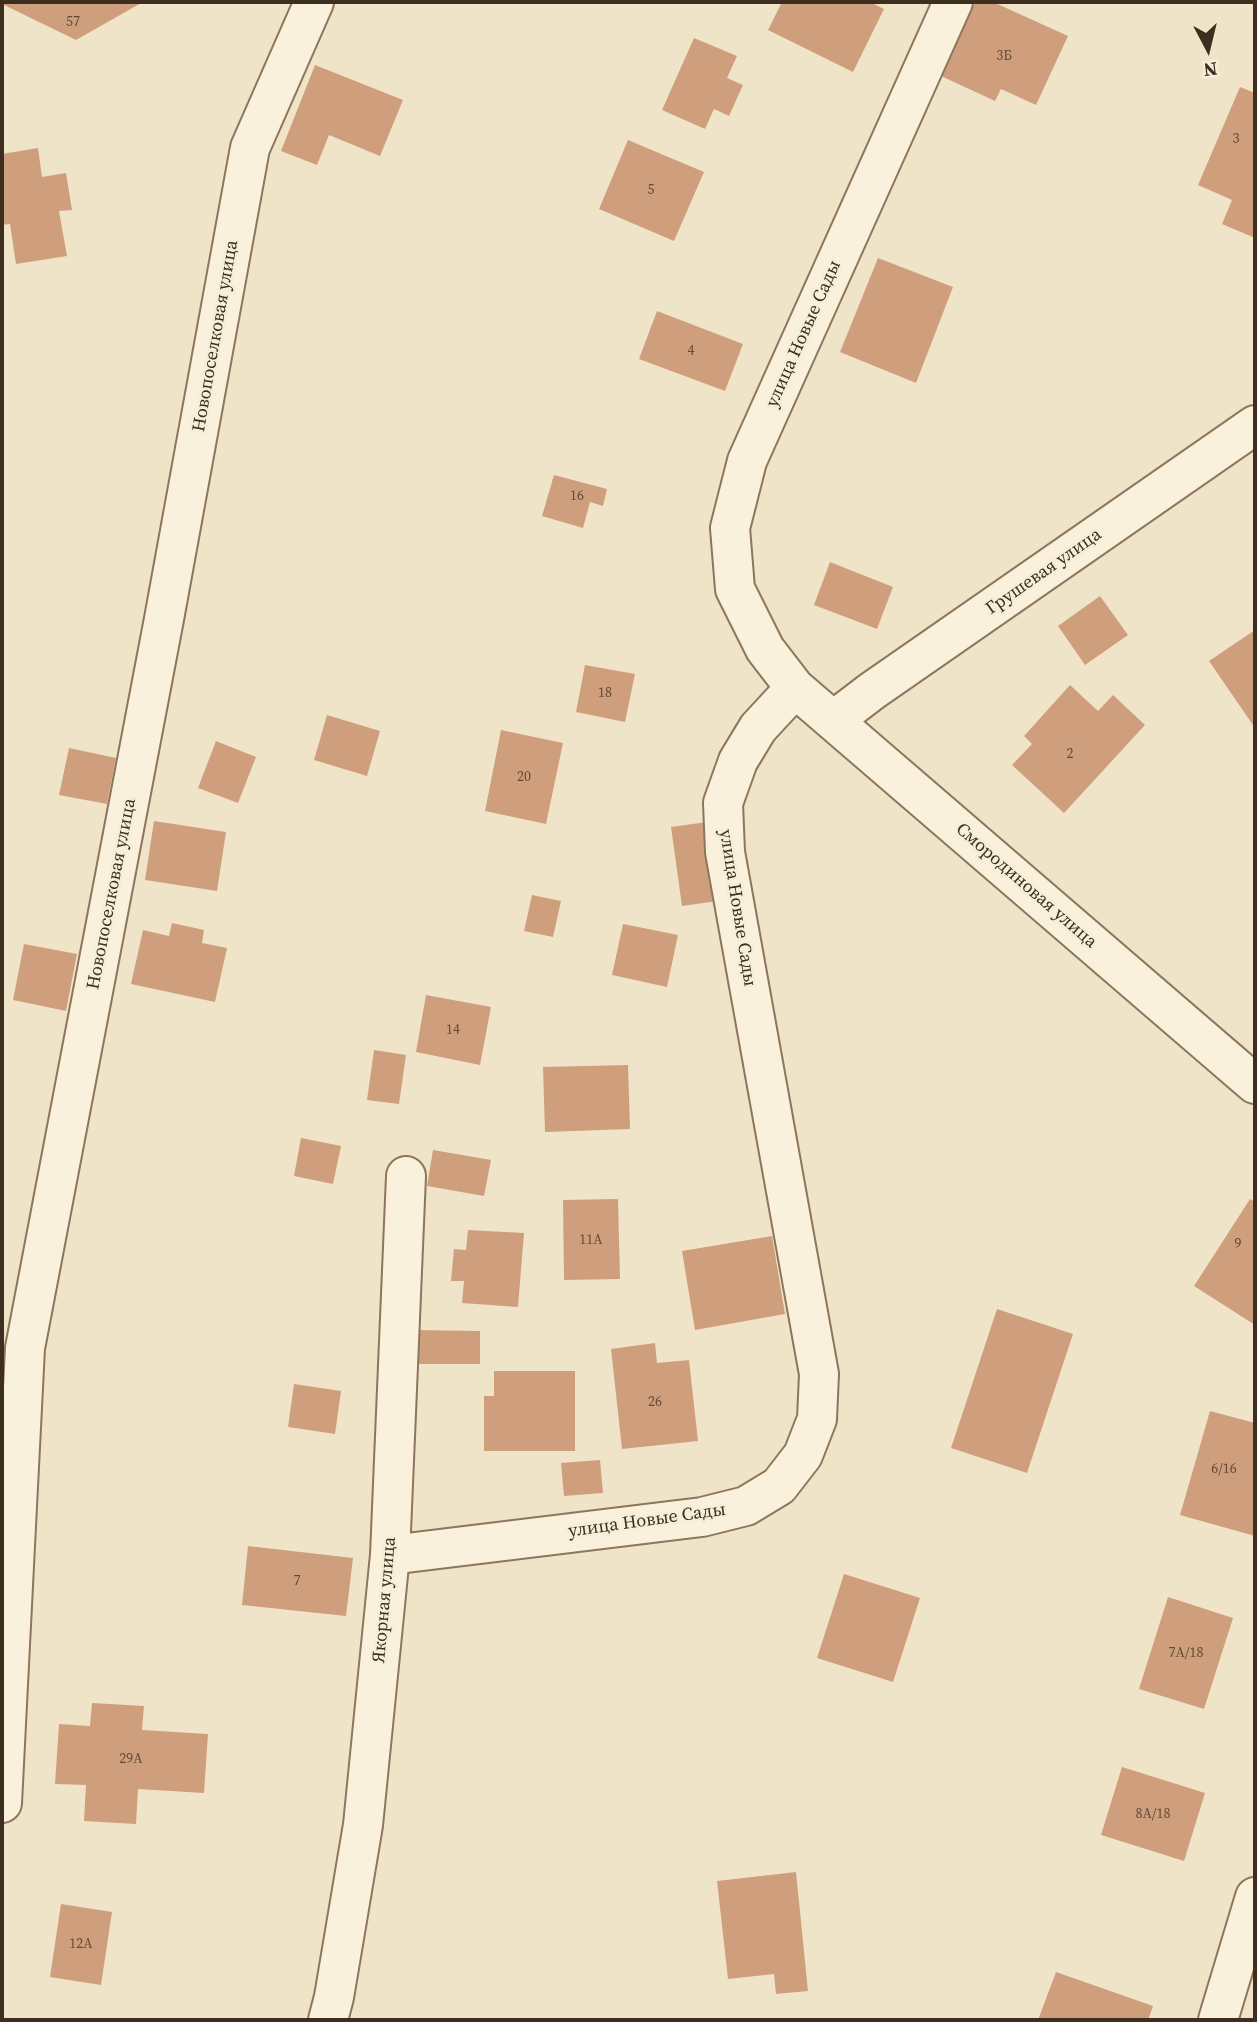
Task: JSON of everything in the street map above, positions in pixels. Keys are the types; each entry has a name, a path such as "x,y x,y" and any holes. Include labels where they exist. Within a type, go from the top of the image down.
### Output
{"street":[{"name":"Новопоселковая улица","path":"2,1803 25,1348 162,632 250,148 314,2"},
{"name":"улица Новые Сады","path":"390,1555 702,1517 746,1506 779,1486 803,1455 817,1419 819,1374 725,852 723,803 738,761 758,727 795,688 765,649 735,589 730,528 747,461 953,2"},
{"name":"Грушевая улица","path":"834,720 1255,425"},
{"name":"Смородиновая улица","path":"795,688 1255,1084"},
{"name":"Якорная улица","path":"328,2020 363,1825 390,1555 406,1176"},
{"path":"1218,2020 1255,1896"}],"building":[{"path":"2,2 143,2 76,40"},
{"path":"782,2 870,2 884,9 853,72 768,30"},
{"path":"975,2 993,2 1068,36 1036,105 1001,89 995,101 941,76"},
{"path":"694,38 737,56 727,78 743,85 729,116 714,109 705,129 662,110"},
{"path":"315,65 403,100 380,156 329,135 317,165 281,151"},
{"path":"1240,87 1255,93 1255,238 1222,224 1232,200 1198,185"},
{"path":"628,140 704,172 674,241 599,209"},
{"path":"38,148 42,177 66,173 72,210 59,211 67,256 16,264 10,224 2,225 2,154"},
{"path":"878,258 953,287 916,383 840,352"},
{"path":"657,311 743,344 725,391 639,359"},
{"path":"554,475 607,489 603,506 590,502 583,528 542,516"},
{"path":"830,562 893,587 877,629 814,605"},
{"path":"1100,596 1128,635 1085,665 1058,626"},
{"path":"1255,630 1255,728 1209,661"},
{"path":"585,665 635,674 625,722 576,712"},
{"path":"1070,685 1098,711 1113,695 1145,725 1064,813 1012,765 1032,744 1024,736"},
{"path":"327,715 380,731 367,776 314,760"},
{"path":"501,730 563,743 546,824 485,811"},
{"path":"216,741 256,757 238,803 198,788"},
{"path":"69,748 116,758 107,804 59,795"},
{"path":"154,821 226,832 217,891 145,880"},
{"path":"707,822 718,901 682,906 671,827"},
{"path":"532,895 561,901 553,937 524,931"},
{"path":"172,923 204,930 202,943 227,948 215,1002 131,984 143,930 169,936"},
{"path":"623,924 678,935 667,987 612,975"},
{"path":"24,944 77,954 66,1011 13,1000"},
{"path":"426,995 491,1007 480,1065 416,1052"},
{"path":"374,1050 406,1055 399,1104 367,1100"},
{"path":"628,1065 630,1129 545,1132 543,1067"},
{"path":"301,1138 341,1146 333,1184 294,1176"},
{"path":"433,1150 491,1160 484,1196 427,1186"},
{"path":"618,1199 620,1279 564,1280 563,1200"},
{"path":"1250,1199 1255,1202 1255,1325 1194,1286"},
{"path":"468,1230 524,1233 518,1307 462,1303 464,1281 451,1281 454,1249 466,1250"},
{"path":"772,1236 785,1314 695,1330 682,1251"},
{"path":"997,1309 1073,1334 1027,1473 951,1448"},
{"path":"415,1330 480,1331 480,1364 415,1364"},
{"path":"655,1343 657,1363 689,1360 698,1441 622,1449 611,1349"},
{"path":"494,1371 575,1371 575,1451 484,1451 484,1396 494,1396"},
{"path":"294,1384 341,1391 335,1434 288,1427"},
{"path":"1210,1411 1255,1423 1255,1536 1180,1515"},
{"path":"600,1460 603,1493 564,1496 561,1463"},
{"path":"248,1546 353,1558 346,1616 242,1605"},
{"path":"844,1574 920,1598 893,1682 817,1658"},
{"path":"1168,1597 1233,1618 1204,1709 1139,1689"},
{"path":"92,1703 144,1706 142,1730 208,1734 204,1793 138,1789 136,1824 84,1821 86,1785 55,1784 59,1724 90,1726"},
{"path":"1122,1767 1205,1793 1184,1861 1101,1835"},
{"path":"796,1872 808,1991 776,1994 774,1974 728,1979 717,1881"},
{"path":"61,1904 112,1912 101,1985 50,1977"},
{"path":"1056,1972 1153,2006 1148,2020 1038,2020"}]}
